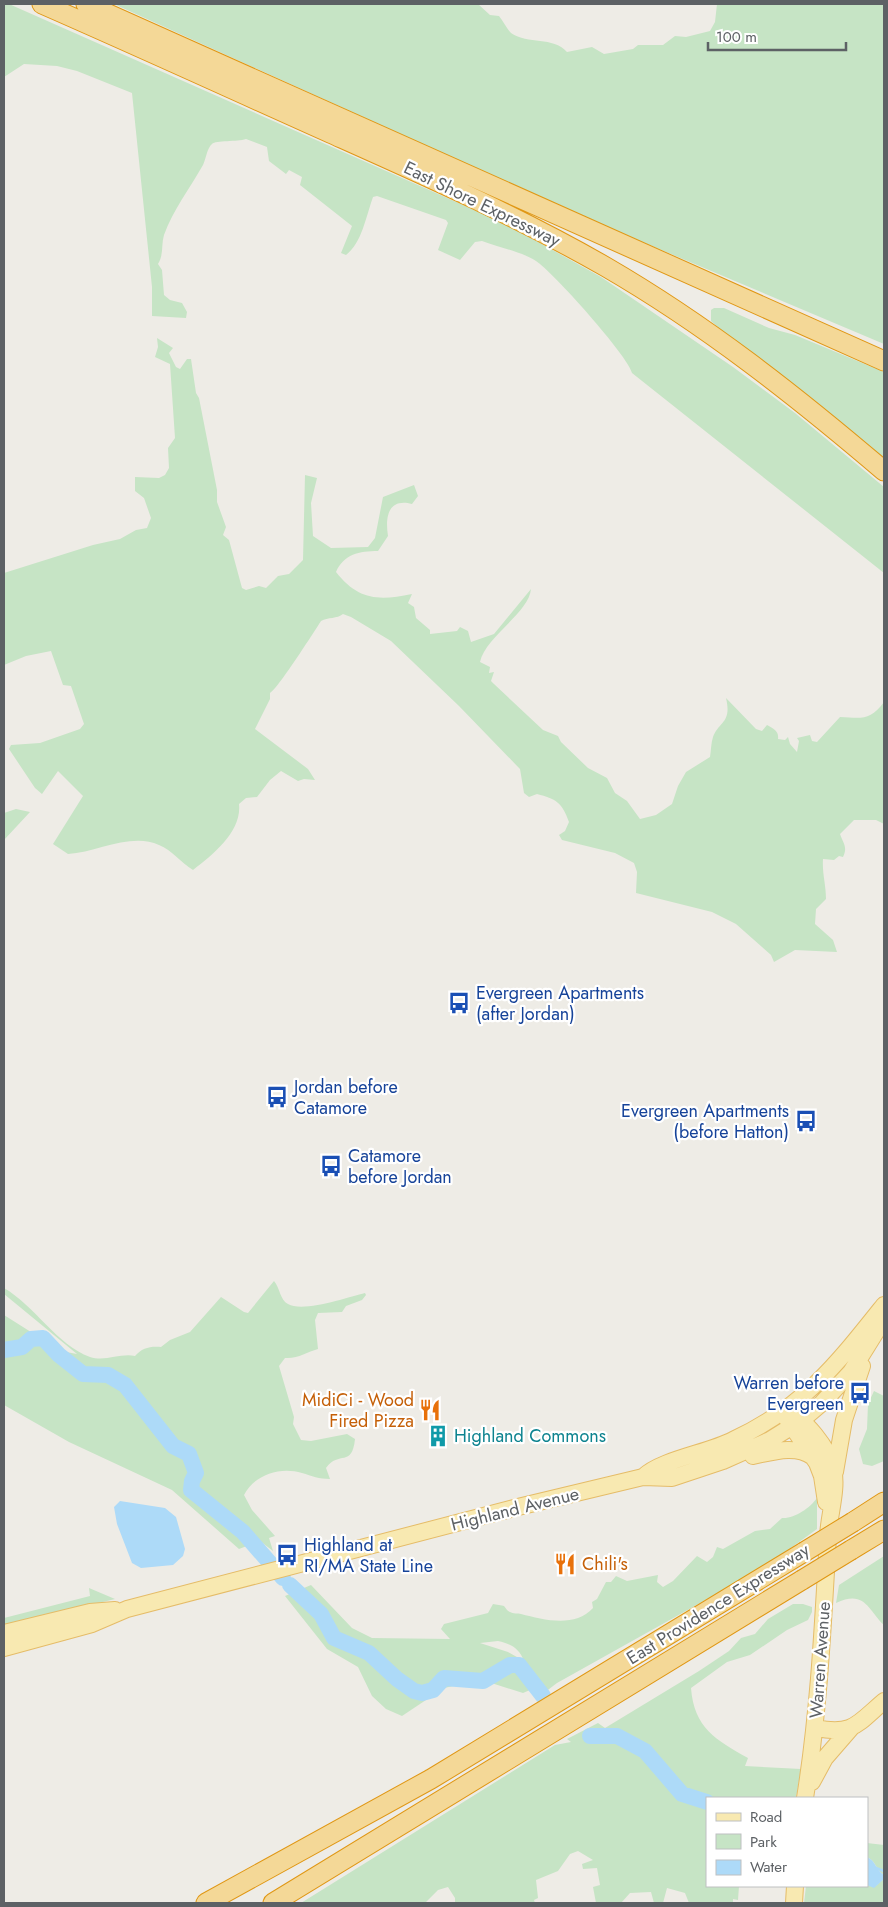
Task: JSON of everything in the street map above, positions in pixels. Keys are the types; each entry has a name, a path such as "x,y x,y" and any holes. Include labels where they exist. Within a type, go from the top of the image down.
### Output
{"highway":[{"name":"East Shore Expressway","path":"42,4 461,192 577,251 661,301 740,355 884,470"},
{"name":"East Shore Expressway","path":"86,4 884,361"},
{"name":"East Providence Expressway","path":"206,1903 402,1796 553,1706 884,1502"},
{"name":"East Providence Expressway","path":"273,1903 884,1530"}],"main road":[{"path":"786,1411 831,1371 884,1315"},
{"path":"797,1424 846,1379 884,1315"},
{"path":"834,1480 848,1405 884,1315"},
{"name":"Warren Avenue","path":"786,1411 828,1455 834,1480 829,1521 816,1728 805,1796"},
{"name":"Highland Avenue","path":"643,1477 661,1466 731,1441 786,1411"},
{"name":"Warren Avenue","path":"797,1424 822,1476 829,1521"},
{"name":"Highland Avenue","path":"4,1648 92,1624 127,1609 518,1507 643,1477 672,1478 723,1462 756,1448 797,1424"},
{"path":"723,1462 789,1450 803,1452 815,1459"},
{"name":"Highland Avenue","path":"4,1633 90,1612 127,1609"},
{"path":"805,1796 822,1762 851,1728 884,1701"},
{"path":"816,1728 837,1732 851,1728"},
{"path":"794,1903 795,1887"}],"green space":[{"path":"4,4 9,4 506,224 601,277 733,367 795,413 884,487 884,573 632,373 628,364 605,333 557,280 536,261 517,252 482,241 475,242 460,260 438,250 448,223 446,220 377,196 373,197 356,244 346,255 341,253 352,226 300,185 302,177 289,170 286,174 269,161 267,147 246,139 218,142 210,146 203,165 177,208 164,235 161,257 158,264 162,270 164,295 170,300 182,303 187,312 186,318 152,316 152,287 132,93 77,71 57,66 24,64 4,77"},
{"path":"114,4 478,4 490,15 499,16 511,33 518,37 555,44 567,52 592,47 604,54 633,49 638,45 663,45 675,36 686,37 710,31 715,22 717,4 884,4 884,344 581,216"},
{"path":"714,308 724,308 769,328 795,335 884,372 884,460 730,338 711,321 711,310"},
{"path":"157,338 173,348 169,353 176,367 180,369 187,359 191,359 196,393 199,398 217,490 217,502 226,527 223,535 229,540 242,588 246,590 259,586 266,588 278,576 289,574 303,560 305,475 317,478 311,503 313,536 331,548 368,547 375,538 383,497 414,485 418,496 412,504 404,503 393,506 387,522 388,536 378,551 358,553 348,557 336,572 352,588 369,596 389,597 412,594 408,603 414,607 416,618 430,630 430,634 457,631 460,627 468,631 471,642 494,634 531,589 523,607 490,643 480,662 490,667 489,673 494,672 491,681 543,730 558,736 561,742 588,768 607,778 615,793 627,801 640,819 656,815 672,804 678,786 686,772 710,757 713,737 726,717 726,698 756,729 762,731 767,725 777,732 778,739 785,740 788,737 790,744 797,752 799,741 797,738 810,735 812,741 817,742 840,717 865,717 874,712 884,702 884,824 876,820 854,820 840,834 845,848 843,857 839,856 834,860 823,859 826,899 816,909 815,924 833,940 837,952 795,950 774,962 771,955 736,924 712,912 636,893 637,872 634,863 615,853 562,840 559,835 565,831 569,822 558,802 537,794 529,797 524,793 520,769 459,706 391,641 343,614 321,621 287,672 270,693 270,699 255,729 308,769 315,780 304,779 298,781 281,771 270,780 257,797 246,798 239,804 239,814 231,833 218,849 193,870 168,850 149,842 126,842 68,854 53,844 83,796 58,771 42,794 35,788 9,749 11,745 40,743 80,729 84,724 71,686 63,685 51,651 26,656 4,665 4,573 93,545 120,539 136,530 147,528 151,518 144,498 135,491 135,477 159,478 165,475 169,468 168,448 175,438 170,364 155,357 158,347"},
{"path":"16,809 30,812 4,840 4,813"},
{"path":"274,1281 283,1300 295,1306 314,1306 365,1293 366,1295 362,1300 346,1306 342,1312 318,1313 315,1320 318,1349 285,1358 279,1366 294,1417 293,1424 301,1440 311,1441 347,1434 355,1439 351,1453 348,1456 336,1460 326,1468 330,1479 294,1471 285,1471 261,1477 248,1488 244,1495 252,1510 275,1536 269,1538 273,1551 260,1541 239,1549 172,1490 69,1442 4,1405 4,1315 61,1351 77,1354 4,1294 4,1288 26,1305 67,1344 90,1357 101,1359 129,1355 135,1356 146,1348 161,1347 170,1340 190,1332 221,1297 248,1313"},
{"path":"874,1391 884,1396 884,1461 872,1466 863,1464 859,1449 867,1429 868,1404"},
{"path":"817,1498 817,1529 777,1558 557,1683 536,1699 530,1690 523,1693 482,1680 444,1688 402,1716 386,1709 372,1696 358,1667 327,1649 285,1596 311,1585 352,1628 372,1638 450,1639 441,1629 444,1624 488,1613 493,1604 504,1606 513,1613 549,1620 568,1620 586,1614 593,1608 592,1602 597,1599 606,1582 611,1582 616,1576 627,1581 658,1575 657,1582 663,1587 673,1581 697,1556 707,1562 713,1557 717,1547 723,1549 755,1531 770,1529 782,1518 797,1515","holes":["498,1641 511,1645 517,1650 524,1661 508,1652 480,1643"]},
{"path":"884,1556 884,1625 865,1603 860,1600 853,1598 836,1603 839,1585"},
{"path":"89,1588 115,1599 5,1626 4,1618 90,1596"},
{"path":"793,1604 803,1604 812,1607 808,1620 787,1630 750,1655 727,1662 691,1688 693,1702 702,1723 726,1745 748,1758 745,1766 801,1769 796,1797 706,1797 706,1887 739,1887 738,1900 733,1899 733,1903 689,1903 685,1893 667,1888 663,1903 654,1903 651,1892 630,1893 621,1903 596,1903 593,1887 600,1885 597,1868 583,1869 582,1864 593,1860 578,1851 570,1854 558,1871 536,1880 538,1898 534,1900 535,1903 455,1903 455,1898 448,1887 438,1890 425,1903 301,1903 555,1745 571,1742 567,1739 598,1723 605,1728 699,1671 729,1651 741,1638 755,1634 768,1619"},
{"path":"868,1843 884,1845 884,1875 868,1858"},
{"path":"884,1879 884,1903 804,1903 806,1887 868,1887 868,1885 874,1887"}],"water":[{"path":"120,1501 165,1508 176,1517 185,1549 183,1556 173,1565 141,1568 132,1563 117,1524 114,1507"},
{"path":"868,1858 884,1875 884,1879 874,1888 868,1885"}],"waterway":[{"path":"4,1350 22,1347 31,1339 43,1338 59,1355 83,1374 108,1375 125,1385 173,1446 189,1454 196,1473 192,1481 191,1490 243,1532 283,1578"},
{"path":"290,1585 321,1614 334,1638 369,1653 397,1679 414,1691 422,1693 433,1690 444,1678 483,1681 510,1665 519,1665 543,1696"},
{"path":"590,1736 617,1736 645,1751 682,1794 706,1802"},
{"path":"876,1868 884,1871"}],"place":[{"name":"Evergreen Apartments (after Jordan)","path":"459,1003"},
{"name":"Jordan before Catamore","path":"277,1097"},
{"name":"Evergreen Apartments (before Hatton)","path":"806,1121"},
{"name":"Catamore before Jordan","path":"331,1166"},
{"name":"Warren before Evergreen","path":"860,1393"},
{"name":"MidiCi - Wood Fired Pizza","path":"430,1410"},
{"name":"Highland Commons","path":"438,1436"},
{"name":"Highland at RI/MA State Line","path":"287,1555"},
{"name":"Chili's","path":"565,1564"}]}
